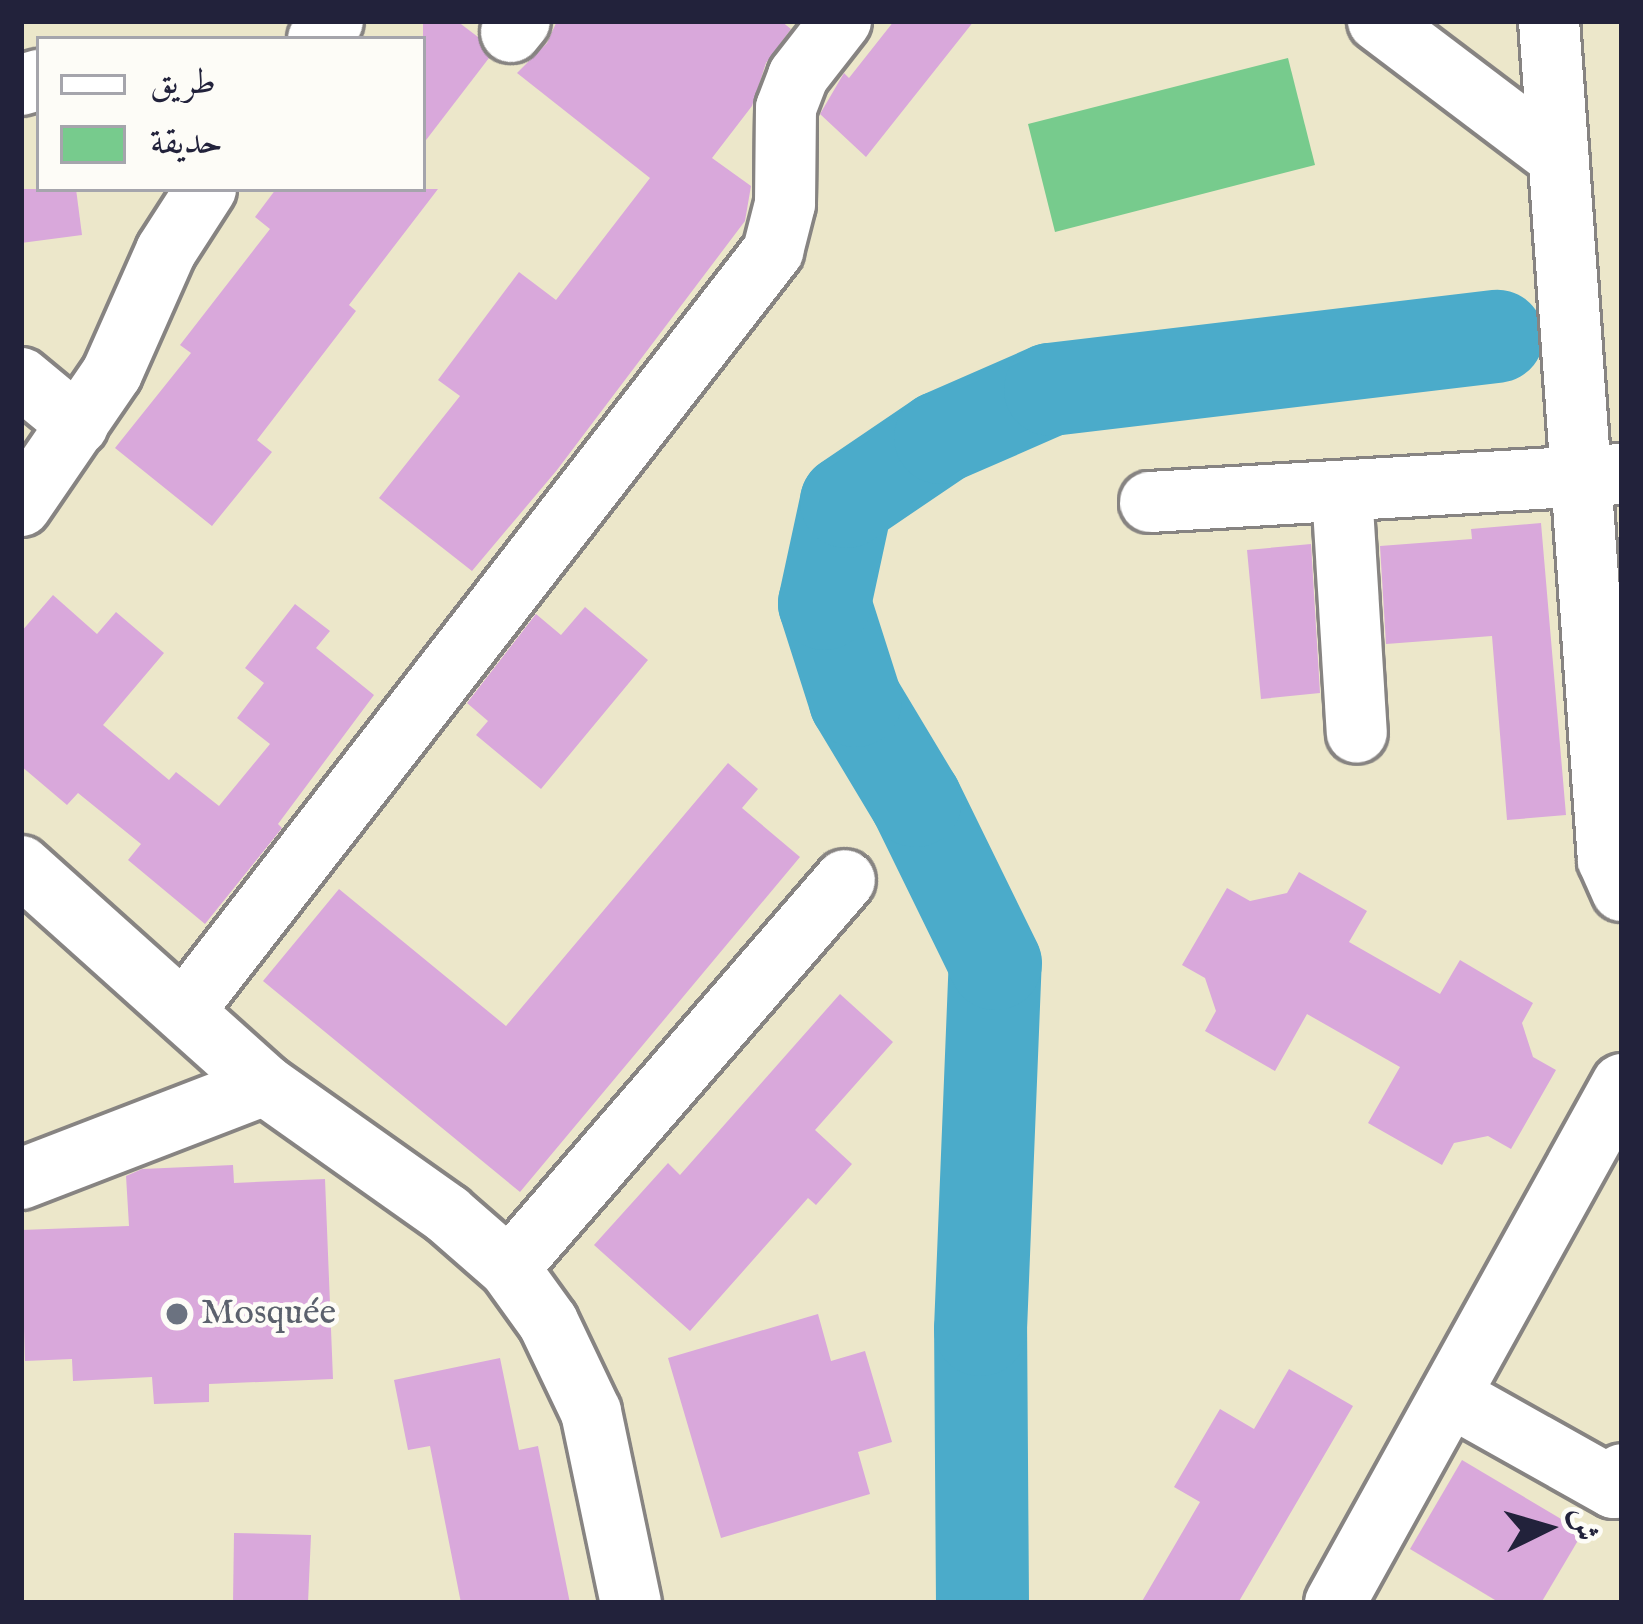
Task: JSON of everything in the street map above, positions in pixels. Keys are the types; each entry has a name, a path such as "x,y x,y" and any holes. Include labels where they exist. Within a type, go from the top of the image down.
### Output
{"street":[{"path":"184,1011 773,251 785,203 786,108 798,76 841,21"},
{"path":"1378,21 1558,157"},
{"path":"1549,21 1564,229 1604,476 1608,860 1622,891"},
{"path":"21,506 112,374 166,251 204,192"},
{"path":"21,378 77,425"},
{"path":"1150,502 1604,476"},
{"path":"1342,491 1357,733"},
{"path":"21,866 265,1085 447,1214 509,1268 548,1322 591,1412 631,1603"},
{"path":"509,1268 844,880"},
{"path":"1335,1603 1622,1084"},
{"path":"21,1179 265,1085"},
{"path":"1450,1396 1614,1488 1622,1474"}],"green space":[{"path":"1288,58 1315,165 1055,232 1028,124"}],"building":[{"path":"423,21 457,21 478,37 489,58 426,140 426,36"},
{"path":"557,21 781,21 791,29 766,63 752,106 712,158 751,186 745,221 557,470 472,571 379,498 460,396 438,380 519,272 556,300 650,178 517,73 547,43"},
{"path":"894,21 974,21 866,157 820,114 844,73 849,78"},
{"path":"21,189 76,192 82,235 21,243"},
{"path":"438,189 349,305 356,311 257,440 272,452 212,526 115,448 191,353 180,345 270,229 255,217 274,192"},
{"path":"1541,523 1566,815 1507,820 1492,636 1386,644 1380,546 1472,539 1471,529"},
{"path":"1311,544 1320,693 1261,699 1247,550"},
{"path":"53,595 97,634 116,612 164,653 103,725 169,780 176,772 219,806 270,744 237,718 264,683 245,668 295,604 330,631 316,648 374,695 278,824 282,828 205,924 128,860 141,844 78,793 67,805 21,766 21,632"},
{"path":"585,607 648,660 541,789 476,735 488,721 467,703 536,614 561,635"},
{"path":"728,763 758,789 742,808 800,857 520,1192 263,981 339,889 506,1026"},
{"path":"1299,872 1367,911 1349,942 1440,994 1460,960 1533,1003 1522,1023 1533,1057 1556,1070 1511,1149 1488,1136 1454,1143 1442,1165 1368,1123 1400,1067 1307,1014 1275,1071 1205,1031 1216,1011 1205,978 1182,965 1227,888 1250,901 1287,893"},
{"path":"840,994 893,1042 815,1130 852,1164 816,1205 808,1198 690,1331 594,1245 668,1163 680,1175"},
{"name":"Mosquée","path":"233,1165 234,1183 325,1179 333,1379 209,1384 209,1402 154,1404 152,1377 73,1381 72,1359 25,1361 21,1230 129,1226 126,1176 142,1169"},
{"path":"818,1314 831,1361 865,1351 892,1442 858,1452 870,1494 721,1538 668,1358"},
{"path":"500,1358 519,1450 538,1446 570,1603 461,1603 430,1446 408,1450 394,1380"},
{"path":"1289,1369 1353,1406 1238,1603 1141,1603 1200,1502 1174,1487 1220,1409 1254,1429"},
{"path":"1462,1460 1583,1532 1541,1603 1500,1603 1410,1549"},
{"path":"234,1533 311,1535 308,1603 233,1603"}],"waterway":[{"path":"982,1603 980,1329 995,963 915,800 855,700 824,603 846,501 940,437 1050,389 1497,336"}],"place":[{"name":"Mosquée","path":"177,1314"}]}
